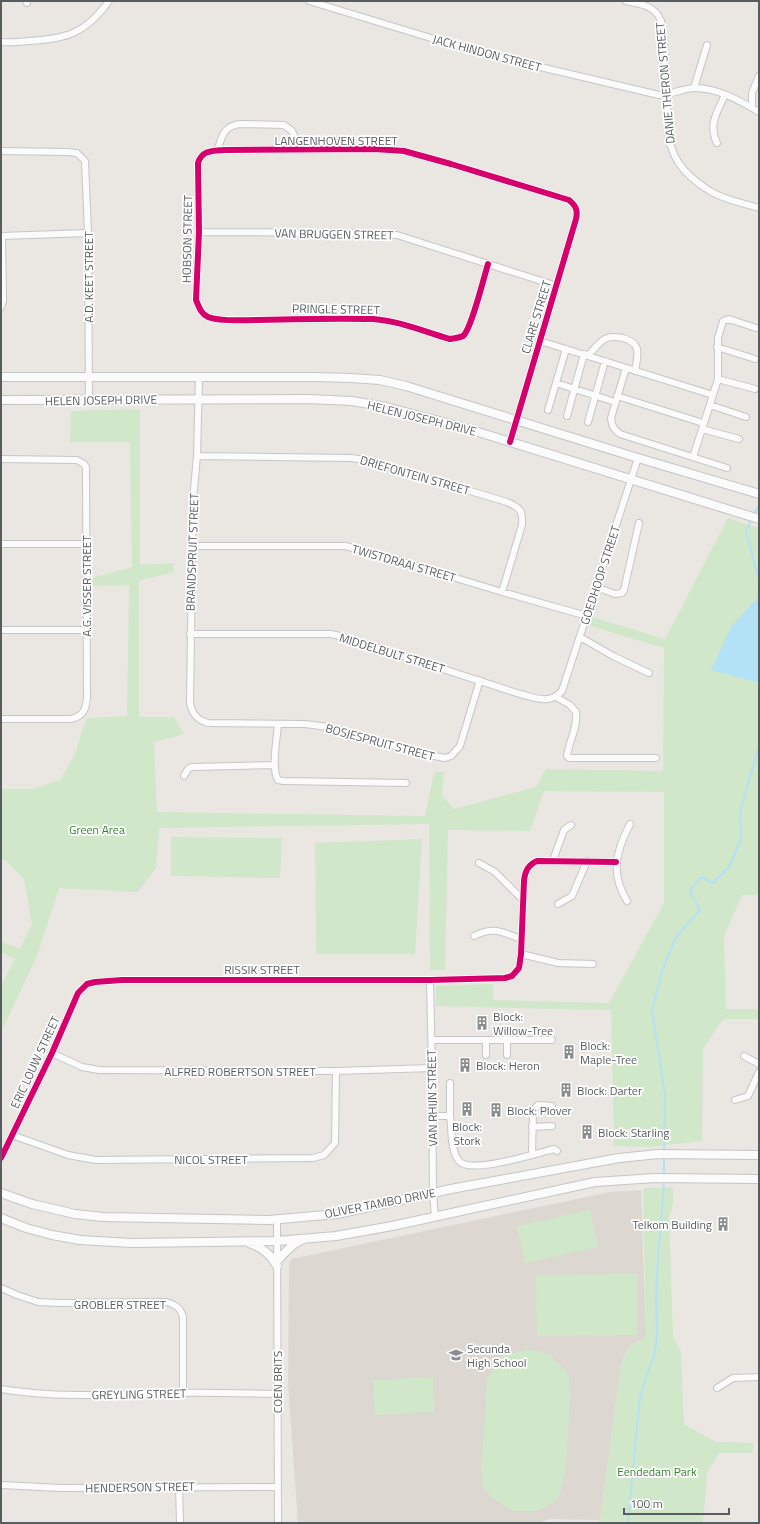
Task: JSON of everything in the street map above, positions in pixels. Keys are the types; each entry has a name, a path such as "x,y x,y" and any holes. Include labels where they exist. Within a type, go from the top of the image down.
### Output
{"street":[{"path":"1,42 62,38 77,32 91,23 109,1"},
{"name":"JACK HINDON STREET","path":"309,1 477,52 659,95 667,95"},
{"name":"DANIE THERON STREET","path":"626,1 649,7 656,11 659,15 663,31 667,122 671,150 676,161 684,171 710,191 722,197 759,208"},
{"path":"694,88 707,45"},
{"path":"752,108 752,93 759,76"},
{"path":"667,95 694,88 709,90 725,95 759,112"},
{"path":"717,143 713,136 712,129 714,120 725,95"},
{"path":"217,151 225,131 233,125 240,124 284,125 292,131 301,150"},
{"name":"LANGENHOVEN STREET","path":"198,163 202,155 211,151 374,149 411,152 569,200"},
{"name":"A.D. KEET STREET","path":"1,151 77,153 85,161 88,233 89,399"},
{"name":"HOBSON STREET","path":"198,163 199,232 196,300 203,314"},
{"name":"CLARE STREET","path":"510,442 557,286 577,213 575,205 569,200"},
{"name":"VAN BRUGGEN STREET","path":"199,232 367,233 397,235 557,286"},
{"path":"1,307 3,301 1,236 88,233"},
{"name":"PRINGLE STREET","path":"203,314 216,319 374,319 406,324 450,339 457,338 463,336 469,325 488,264"},
{"path":"693,457 718,379 717,347 721,324 725,319 734,320 756,328"},
{"path":"567,416 574,389 586,355 608,337 628,340 637,346 638,355 635,371"},
{"path":"540,341 713,395"},
{"path":"717,347 755,359"},
{"path":"548,410 566,349"},
{"path":"588,422 605,362"},
{"path":"626,368 611,418 612,426 615,430 620,434 727,468"},
{"name":"HELEN JOSEPH DRIVE","path":"1,377 351,378 380,380 406,386 759,494"},
{"name":"BRANDSPRUIT STREET","path":"199,377 197,456 193,500 190,703 191,710 195,716 202,721"},
{"path":"718,379 755,389"},
{"path":"556,383 595,395 616,399 739,439"},
{"name":"HELEN JOSEPH DRIVE","path":"1,400 308,399 352,401 386,407 462,427 759,519"},
{"path":"710,405 746,417"},
{"name":"DRIEFONTEIN STREET","path":"197,456 351,458 366,460 517,506 523,515 522,525 502,592"},
{"name":"GOEDHOOP STREET","path":"556,697 562,691 638,458"},
{"name":"A.G. VISSER STREET","path":"1,459 77,460 84,464 87,470 85,711 76,718 67,719 1,719"},
{"path":"596,587 615,594 622,593 624,590 639,523"},
{"path":"1,544 87,544"},
{"name":"TWISTDRAAI STREET","path":"192,546 345,546 377,554 587,616"},
{"path":"1,630 86,630"},
{"name":"MIDDELBULT STREET","path":"190,634 331,634 535,698 545,700 556,697"},
{"path":"580,637 613,656 649,673"},
{"name":"BOSJESPRUIT STREET","path":"202,721 222,724 305,724 328,727 423,754 445,758 451,756 460,746 480,680"},
{"path":"556,697 570,705 576,712 575,726 567,754 569,758 656,758"},
{"path":"278,724 275,765 278,780 283,782 406,782"},
{"path":"184,776 188,769 192,767 275,765"},
{"path":"627,901 619,883 616,862 619,847 630,824"},
{"path":"571,825 564,830 553,860 616,862"},
{"name":"RISSIK STREET","path":"95,982 152,980 430,980 505,978 512,976 519,968 525,872 529,866 537,861 553,860"},
{"path":"558,904 572,896 587,861"},
{"path":"479,863 495,872 523,900"},
{"path":"474,936 485,930 493,930 521,939"},
{"path":"521,954 558,963 592,964"},
{"name":"VAN RHIJN STREET","path":"430,980 433,1194 435,1217"},
{"name":"ERIC LOUW STREET","path":"1,1158 52,1053 78,993 87,984 95,982"},
{"path":"432,1040 552,1040"},
{"path":"486,1040 486,1055"},
{"path":"507,1040 507,1055"},
{"name":"ALFRED ROBERTSON STREET","path":"52,1053 82,1067 99,1070 336,1071 432,1068"},
{"path":"744,1056 759,1064"},
{"name":"NICOL STREET","path":"12,1135 68,1155 96,1160 313,1158 324,1155 331,1149 335,1142 336,1071"},
{"path":"735,1100 748,1096 759,1072"},
{"path":"450,1083 450,1116 454,1151 460,1162 473,1166 497,1163 554,1149 557,1151"},
{"path":"532,1154 532,1127 535,1107 540,1105 552,1106"},
{"path":"432,1116 450,1116"},
{"path":"532,1127 552,1126"},
{"name":"OLIVER TAMBO DRIVE","path":"1,1193 32,1204 75,1214 103,1217 131,1219 277,1219 337,1214 451,1189 619,1158 658,1154 759,1155"},
{"name":"OLIVER TAMBO DRIVE","path":"1,1218 26,1228 80,1240 132,1243 277,1241 336,1236 435,1217 578,1185 655,1178 759,1179"},
{"name":"COEN BRITS","path":"277,1219 278,1523"},
{"path":"245,1242 260,1247 266,1251 277,1264 285,1252 298,1241 309,1239"},
{"name":"GROBLER STREET","path":"1,1288 38,1302 166,1302 178,1306 183,1317 183,1393"},
{"path":"717,1388 733,1378 759,1377"},
{"name":"GREYLING STREET","path":"1,1389 28,1394 58,1396 183,1393 277,1394"},
{"name":"HENDERSON STREET","path":"1,1485 60,1488 179,1486 278,1487"},
{"path":"179,1486 180,1523"}],"shaded area":[{"name":"Secunda High School","path":"641,1190 646,1337 628,1347 621,1364 600,1520 549,1519 539,1523 298,1523 288,1384 289,1264 291,1259 610,1192"}],"green space":[{"name":"Green Area","path":"140,409 140,565 173,563 173,572 139,581 139,717 174,717 184,734 154,742 157,812 425,816 434,773 444,771 442,795 454,809 536,787 546,769 663,771 664,648 587,625 589,616 665,639 728,518 759,528 759,895 742,895 724,937 726,1009 759,1009 759,1019 723,1019 703,1049 702,1141 650,1147 614,1146 611,1010 436,1006 436,986 493,984 493,1000 609,1003 664,903 664,792 544,791 530,831 448,830 445,970 430,970 429,824 159,828 156,868 138,892 59,888 37,956 1,1032 1,986 15,959 1,952 1,941 20,949 32,924 24,879 6,861 1,859 1,789 32,789 60,780 76,752 83,727 88,718 127,716 129,585 88,586 88,579 132,567 130,442 70,442 71,411"},
{"path":"171,837 282,838 280,878 171,876"},
{"path":"422,839 415,954 316,954 315,843"},
{"name":"Eendedam Park","path":"673,1187 673,1205 669,1216 673,1336 681,1352 684,1424 716,1442 754,1443 752,1453 719,1453 707,1473 703,1523 596,1523 600,1520 621,1364 628,1347 646,1337 644,1188"},
{"path":"590,1210 598,1247 525,1263 517,1226"},
{"path":"637,1274 637,1335 537,1336 536,1275"},
{"path":"527,1350 549,1354 565,1370 569,1378 570,1399 566,1465 561,1490 556,1500 546,1507 535,1511 513,1511 494,1499 484,1489 481,1472 487,1378 495,1364 503,1355"},
{"path":"433,1377 434,1412 375,1415 373,1380"}],"water":[{"path":"759,596 759,683 711,670 731,627"}],"waterway":[{"path":"754,514 759,505"},
{"path":"752,518 746,531 759,581"},
{"path":"664,1151 665,1094 652,1011 662,971 676,937 700,910 690,891 701,877 713,883 729,867 741,839 740,811 759,746"},
{"path":"664,1155 664,1175"},
{"path":"628,1523 640,1396 655,1352 657,1334 657,1272 664,1179"}],"cycle path":[{"path":"488,264 470,324 463,336 458,338 450,339 403,324 373,319 213,319 206,316 202,312 196,300 199,232 198,163 205,153 224,150 374,149 404,151 569,200 576,208 576,219 510,442"},
{"path":"1,1158 52,1053 78,993 87,984 122,980 430,980 505,978 512,976 519,968 524,881 525,874 529,866 537,861 616,862"}],"place":[{"name":"Block: Willow-Tree","path":"482,1023"},
{"name":"Block: Maple-Tree","path":"569,1052"},
{"name":"Block: Heron","path":"465,1065"},
{"name":"Block: Darter","path":"566,1090"},
{"name":"Block: Stork","path":"467,1109"},
{"name":"Block: Plover","path":"496,1110"},
{"name":"Block: Starling","path":"587,1132"},
{"name":"Telkom Building","path":"723,1224"},
{"name":"Secunda High School","path":"456,1355"}]}
